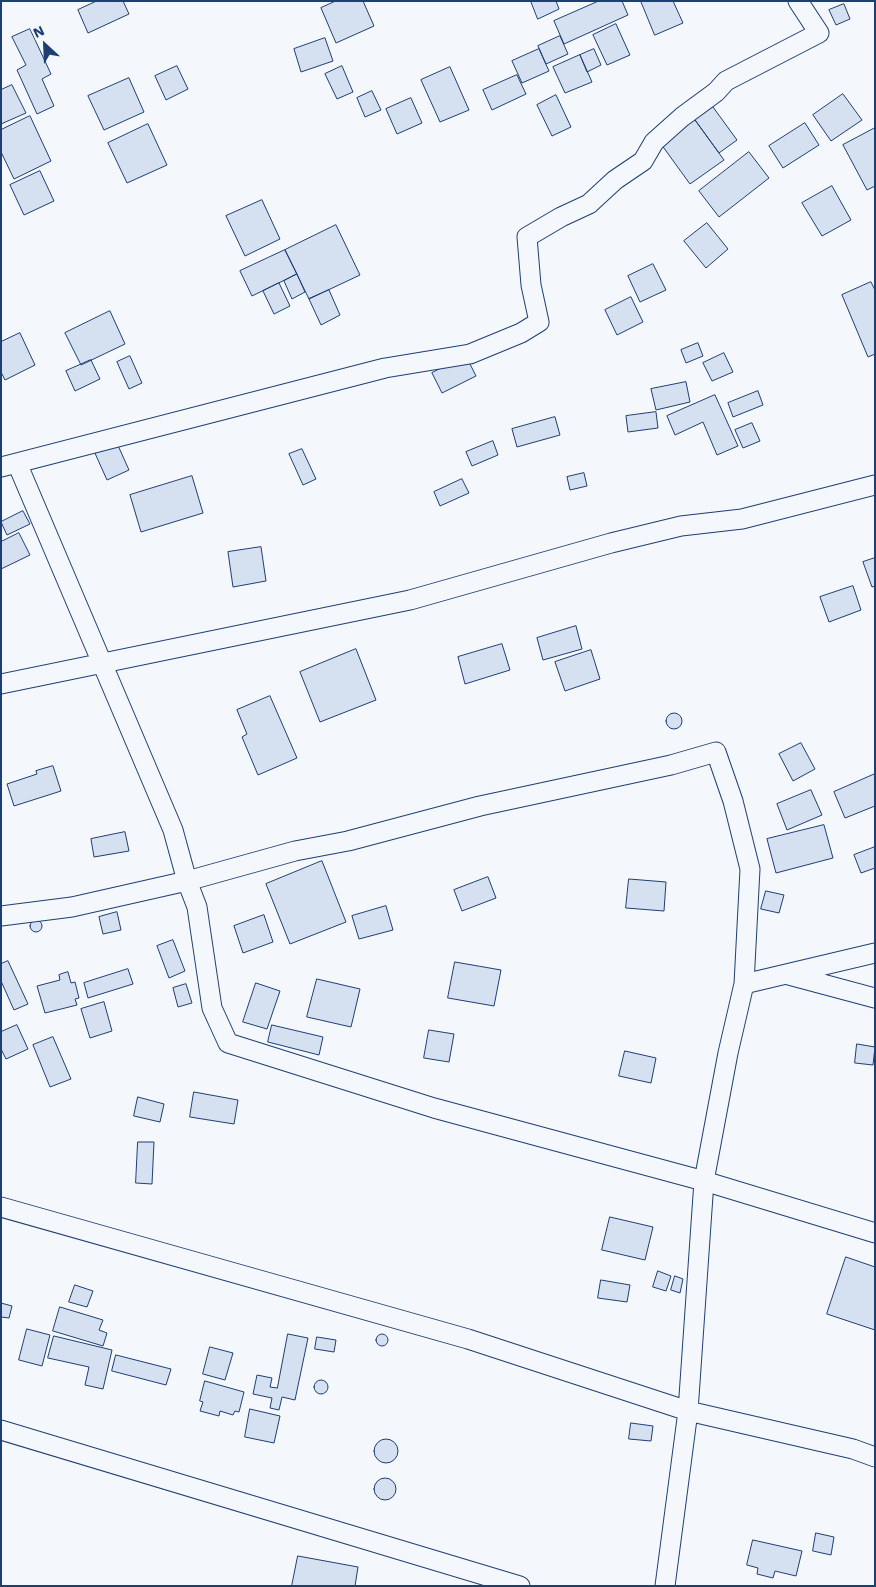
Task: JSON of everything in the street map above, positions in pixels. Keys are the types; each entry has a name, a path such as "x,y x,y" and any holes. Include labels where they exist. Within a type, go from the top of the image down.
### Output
{"street":[{"path":"798,1 819,33 726,80 716,92 654,142 643,161 615,180 589,204 561,217 527,237 531,285 539,322 521,333 470,354 385,368 9,465 102,663 173,830 187,881 198,907 212,1008 228,1043 434,1108 704,1182 875,1233"},
{"path":"1,684 410,600 620,541 681,526 742,519 875,485"},
{"path":"1,916 72,907 187,881 295,851 348,841 480,806 590,784 716,752 733,801 750,869 744,984 728,1053 704,1182 688,1411 664,1586"},
{"path":"744,984 875,953"},
{"path":"783,974 855,990 875,998"},
{"path":"1,1207 358,1310 468,1339 688,1411 875,1456"},
{"path":"1,1430 520,1586"}],"building":[{"path":"97,1 123,1 129,14 88,33 78,10"},
{"path":"336,1 363,1 374,26 336,43 321,8"},
{"path":"531,1 556,1 559,9 538,19"},
{"path":"599,1 622,1 628,15 564,44 554,21"},
{"path":"641,1 673,1 683,23 655,35"},
{"path":"844,4 850,19 836,25 829,10"},
{"path":"616,24 630,55 607,65 593,35"},
{"path":"30,29 51,74 42,79 54,106 37,114 17,70 26,65 12,37"},
{"path":"560,36 568,54 546,64 538,46"},
{"path":"325,38 333,61 301,72 294,49"},
{"path":"539,49 549,71 522,83 512,61"},
{"path":"594,49 601,65 587,72 580,55"},
{"path":"580,55 592,82 565,93 553,67"},
{"path":"177,66 188,89 166,100 155,76"},
{"path":"342,66 353,92 337,99 325,74"},
{"path":"450,67 469,110 440,122 421,80"},
{"path":"517,75 526,94 492,110 483,90"},
{"path":"129,78 144,112 104,130 88,96"},
{"path":"12,85 26,113 1,124 1,90"},
{"path":"372,91 381,110 365,117 357,98"},
{"path":"843,94 862,120 831,141 813,115"},
{"path":"556,95 571,127 552,136 537,105"},
{"path":"411,98 422,123 397,134 386,109"},
{"path":"713,107 737,140 719,153 695,120"},
{"path":"30,116 51,161 14,179 1,152 1,130"},
{"path":"695,120 724,160 690,184 661,144"},
{"path":"805,123 819,145 783,168 769,146"},
{"path":"148,124 167,165 127,183 108,143"},
{"path":"875,128 875,186 867,190 843,145"},
{"path":"749,152 769,178 719,217 699,191"},
{"path":"40,171 54,201 24,215 10,185"},
{"path":"832,186 851,220 822,236 802,203"},
{"path":"262,200 280,239 245,256 226,216"},
{"path":"707,223 728,249 706,268 684,241"},
{"path":"336,225 360,275 309,299 285,250"},
{"path":"285,250 297,274 252,296 240,271"},
{"path":"653,264 666,290 640,302 628,276"},
{"path":"297,274 305,292 292,299 284,281"},
{"path":"871,282 875,290 875,354 868,357 842,295"},
{"path":"279,283 290,306 274,314 263,291"},
{"path":"329,290 340,315 321,325 309,299"},
{"path":"631,297 643,322 617,335 605,310"},
{"path":"110,311 125,344 81,365 65,333"},
{"path":"20,333 35,365 5,380 1,372 1,342"},
{"path":"698,343 703,356 686,363 681,350"},
{"path":"724,353 733,372 712,381 703,363"},
{"path":"130,356 142,383 129,389 117,362"},
{"path":"466,356 476,376 442,393 432,373"},
{"path":"91,360 100,379 75,391 66,371"},
{"path":"686,382 690,402 656,410 651,389"},
{"path":"758,391 763,405 733,417 728,403"},
{"path":"715,395 738,446 717,455 703,422 675,435 667,416"},
{"path":"656,412 658,428 628,432 626,416"},
{"path":"555,417 560,435 517,447 512,429"},
{"path":"752,423 760,441 743,448 735,430"},
{"path":"116,441 129,470 107,480 94,451"},
{"path":"493,441 498,455 472,466 466,452"},
{"path":"302,449 316,479 303,485 289,454"},
{"path":"584,473 587,486 570,490 567,477"},
{"path":"192,476 203,513 141,532 130,495"},
{"path":"462,479 469,493 440,506 434,492"},
{"path":"23,511 30,524 7,535 1,522"},
{"path":"19,533 30,555 1,569 1,542"},
{"path":"261,547 266,581 233,587 228,552"},
{"path":"875,558 875,586 872,587 863,562"},
{"path":"853,586 861,610 829,622 820,597"},
{"path":"576,626 582,649 543,660 537,638"},
{"path":"502,644 510,670 465,684 458,657"},
{"path":"356,649 376,700 320,722 300,672"},
{"path":"591,650 600,679 565,691 555,662"},
{"path":"270,696 297,758 258,775 242,737 247,734 237,710"},
{"path":"674,713 680,715 682,721 680,727 674,729 668,727 666,721 668,715"},
{"path":"801,743 815,769 793,781 779,754"},
{"path":"53,766 61,791 14,806 7,784 37,774 36,771"},
{"path":"875,774 875,806 845,818 834,792"},
{"path":"811,790 822,815 787,830 777,804"},
{"path":"824,825 833,858 776,873 767,839"},
{"path":"125,832 129,851 94,857 91,839"},
{"path":"875,847 875,868 861,873 854,855"},
{"path":"322,861 346,922 290,944 266,884"},
{"path":"488,877 496,898 462,911 454,890"},
{"path":"629,879 666,882 664,911 626,908"},
{"path":"766,891 784,895 779,913 761,909"},
{"path":"386,906 393,930 359,939 352,916"},
{"path":"117,912 121,930 103,934 99,917"},
{"path":"264,915 273,942 243,953 234,926"},
{"path":"38,920 41,921 41,931 34,932 31,931 30,924 31,921"},
{"path":"173,940 185,971 169,978 157,946"},
{"path":"8,961 28,1004 14,1010 1,981 1,964"},
{"path":"455,962 501,970 494,1006 448,998"},
{"path":"128,969 133,984 88,998 84,983"},
{"path":"68,972 71,983 75,982 79,998 75,999 77,1005 45,1013 37,986 60,980 59,975"},
{"path":"317,979 360,989 351,1027 307,1017"},
{"path":"256,983 280,991 267,1029 243,1022"},
{"path":"186,984 192,1003 178,1007 173,988"},
{"path":"104,1002 112,1031 90,1038 81,1009"},
{"path":"17,1025 28,1049 6,1059 1,1049 1,1032"},
{"path":"272,1025 323,1037 319,1055 268,1042"},
{"path":"429,1030 454,1034 449,1062 424,1058"},
{"path":"53,1037 71,1079 50,1087 33,1045"},
{"path":"857,1044 875,1047 873,1065 855,1063"},
{"path":"625,1051 656,1058 651,1083 619,1076"},
{"path":"194,1092 238,1100 234,1124 190,1117"},
{"path":"138,1097 164,1104 160,1122 134,1116"},
{"path":"138,1142 154,1142 152,1184 136,1183"},
{"path":"610,1217 653,1227 645,1260 602,1250"},
{"path":"846,1257 875,1267 875,1330 827,1314"},
{"path":"658,1271 671,1276 666,1291 653,1287"},
{"path":"675,1276 683,1279 680,1293 671,1290"},
{"path":"601,1280 630,1285 627,1302 598,1298"},
{"path":"75,1285 93,1291 87,1307 69,1302"},
{"path":"1,1303 12,1306 9,1318 1,1317"},
{"path":"60,1307 103,1320 99,1330 107,1333 103,1346 53,1331"},
{"path":"27,1329 50,1335 42,1366 19,1360"},
{"path":"288,1334 308,1338 295,1400 282,1397 279,1410 270,1408 272,1398 253,1394 257,1375 272,1378 270,1387 277,1388"},
{"path":"384,1334 387,1335 387,1345 380,1346 377,1345 376,1338 377,1335"},
{"path":"54,1336 112,1350 103,1389 85,1385 89,1367 48,1358"},
{"path":"317,1337 336,1340 334,1352 315,1349"},
{"path":"210,1347 233,1353 225,1380 203,1374"},
{"path":"116,1355 171,1369 166,1385 112,1371"},
{"path":"318,1380 324,1380 328,1387 324,1394 318,1394 314,1390 314,1384"},
{"path":"205,1381 244,1392 239,1412 235,1411 233,1415 220,1411 219,1416 200,1411 203,1402 200,1401"},
{"path":"250,1409 280,1416 274,1443 245,1437"},
{"path":"631,1423 653,1426 651,1441 629,1439"},
{"path":"386,1439 394,1443 398,1451 394,1459 386,1463 378,1459 374,1451 378,1443"},
{"path":"385,1478 393,1481 396,1489 393,1497 385,1500 377,1497 374,1489 377,1481"},
{"path":"816,1533 834,1537 831,1555 813,1551"},
{"path":"753,1540 802,1551 796,1576 775,1571 773,1578 757,1574 758,1568 747,1565"},
{"path":"298,1556 358,1567 355,1586 292,1586"}]}
